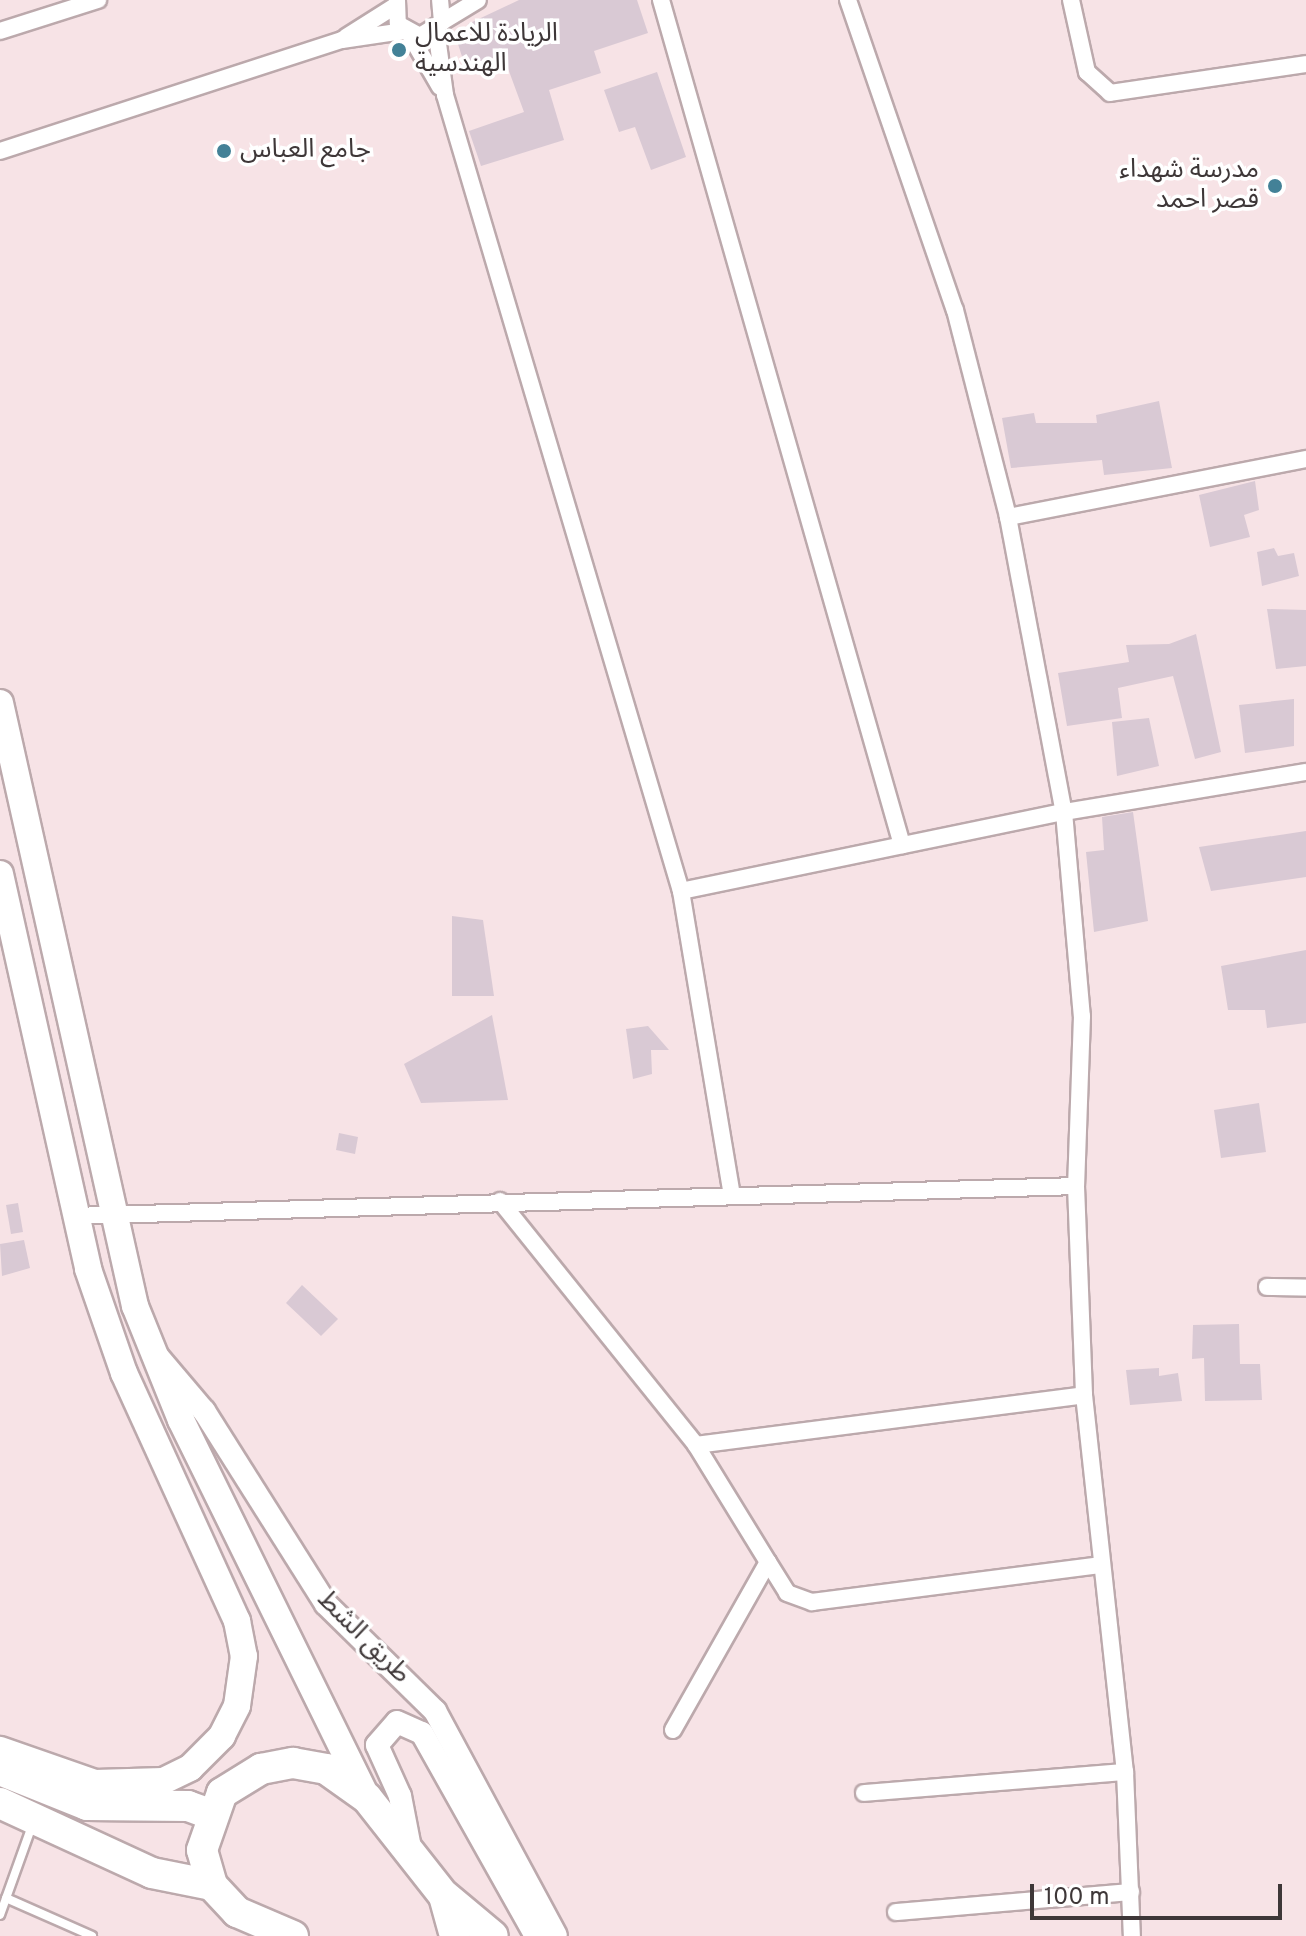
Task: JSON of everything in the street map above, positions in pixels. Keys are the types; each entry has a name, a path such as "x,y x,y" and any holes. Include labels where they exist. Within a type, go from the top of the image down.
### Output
{"highway":[{"path":"212,1885 202,1850 210,1814 246,1775 277,1764 326,1769 367,1798 444,1896 493,1936"},
{"path":"0,1770 87,1805 188,1806 210,1814"},
{"path":"0,1803 168,1879 212,1885 263,1928 293,1936"},
{"path":"444,1896 455,1936"}],"main road":[{"path":"1,712 110,1216 152,1351 367,1798"},
{"path":"0,874 73,1216 124,1373 237,1621 244,1673 222,1736 190,1768 163,1781 104,1785 0,1750"},
{"name":"طريق الشط","path":"152,1351 204,1411 326,1604 435,1711 556,1936"},
{"name":"طريق الشط","path":"411,1853 400,1796 377,1745 397,1722 422,1733 536,1936"}],"street":[{"path":"0,31 98,0"},
{"path":"440,0 445,95 681,891 731,1191"},
{"path":"0,151 342,40 439,26 478,0"},
{"path":"661,0 902,845"},
{"path":"848,0 955,310 1008,517 1064,812 1082,1016 1076,1186 1084,1395 1125,1772 1132,1936"},
{"path":"1071,0 1087,72 1110,93 1306,64"},
{"path":"342,40 396,3 407,33 445,95"},
{"path":"1008,517 1306,459"},
{"path":"681,891 1064,812 1306,772"},
{"path":"73,1216 731,1191 1076,1186"},
{"path":"500,1201 696,1445 787,1593 812,1602 1102,1565"},
{"path":"1267,1287 1306,1288"},
{"path":"696,1445 1084,1395"},
{"path":"673,1730 768,1562"},
{"path":"864,1793 1125,1772"},
{"path":"896,1912 1131,1892"}],"lane":[{"path":"0,1915 35,1819"},
{"path":"6,1898 92,1936"}],"building":[{"path":"519,0 637,0 648,33 594,51 601,73 549,90 564,140 481,166 469,131 524,112 503,55 465,66 458,44 473,40 468,24"},
{"path":"657,72 686,157 651,170 635,127 619,132 604,90"},
{"path":"1159,401 1172,468 1104,475 1102,460 1011,468 1002,418 1034,413 1036,423 1097,423 1096,415"},
{"path":"1255,481 1259,510 1244,515 1250,537 1210,547 1199,495"},
{"path":"1274,548 1278,556 1294,553 1299,576 1262,586 1257,552"},
{"path":"1267,609 1306,610 1306,666 1276,669"},
{"path":"1196,634 1221,752 1195,759 1173,676 1118,688 1122,718 1067,726 1058,673 1129,662 1126,645 1169,644"},
{"path":"1294,699 1294,746 1245,753 1239,705"},
{"path":"1149,718 1159,766 1117,776 1112,722"},
{"path":"1133,812 1148,921 1094,932 1086,852 1104,850 1102,817"},
{"path":"1306,831 1306,877 1211,891 1199,847"},
{"path":"452,916 483,920 494,996 452,996"},
{"path":"1306,950 1306,1023 1267,1028 1265,1010 1228,1010 1221,966"},
{"path":"492,1015 508,1100 421,1103 404,1064"},
{"path":"648,1026 669,1050 651,1050 652,1074 633,1079 626,1029"},
{"path":"1259,1103 1266,1152 1221,1158 1214,1110"},
{"path":"339,1133 358,1137 355,1154 336,1150"},
{"path":"18,1203 23,1232 11,1234 6,1205"},
{"path":"24,1240 30,1268 2,1276 0,1244"},
{"path":"302,1285 338,1319 321,1336 286,1303"},
{"path":"1239,1324 1240,1364 1260,1364 1262,1400 1205,1401 1204,1358 1192,1359 1193,1325"},
{"path":"1159,1368 1159,1376 1178,1373 1182,1401 1130,1405 1126,1370"}],"place":[{"name":"الريادة للاعمال الهندسية","path":"399,50"},
{"name":"جامع العباس","path":"224,151"},
{"name":"مدرسة شهداء قصر احمد","path":"1275,186"}]}
